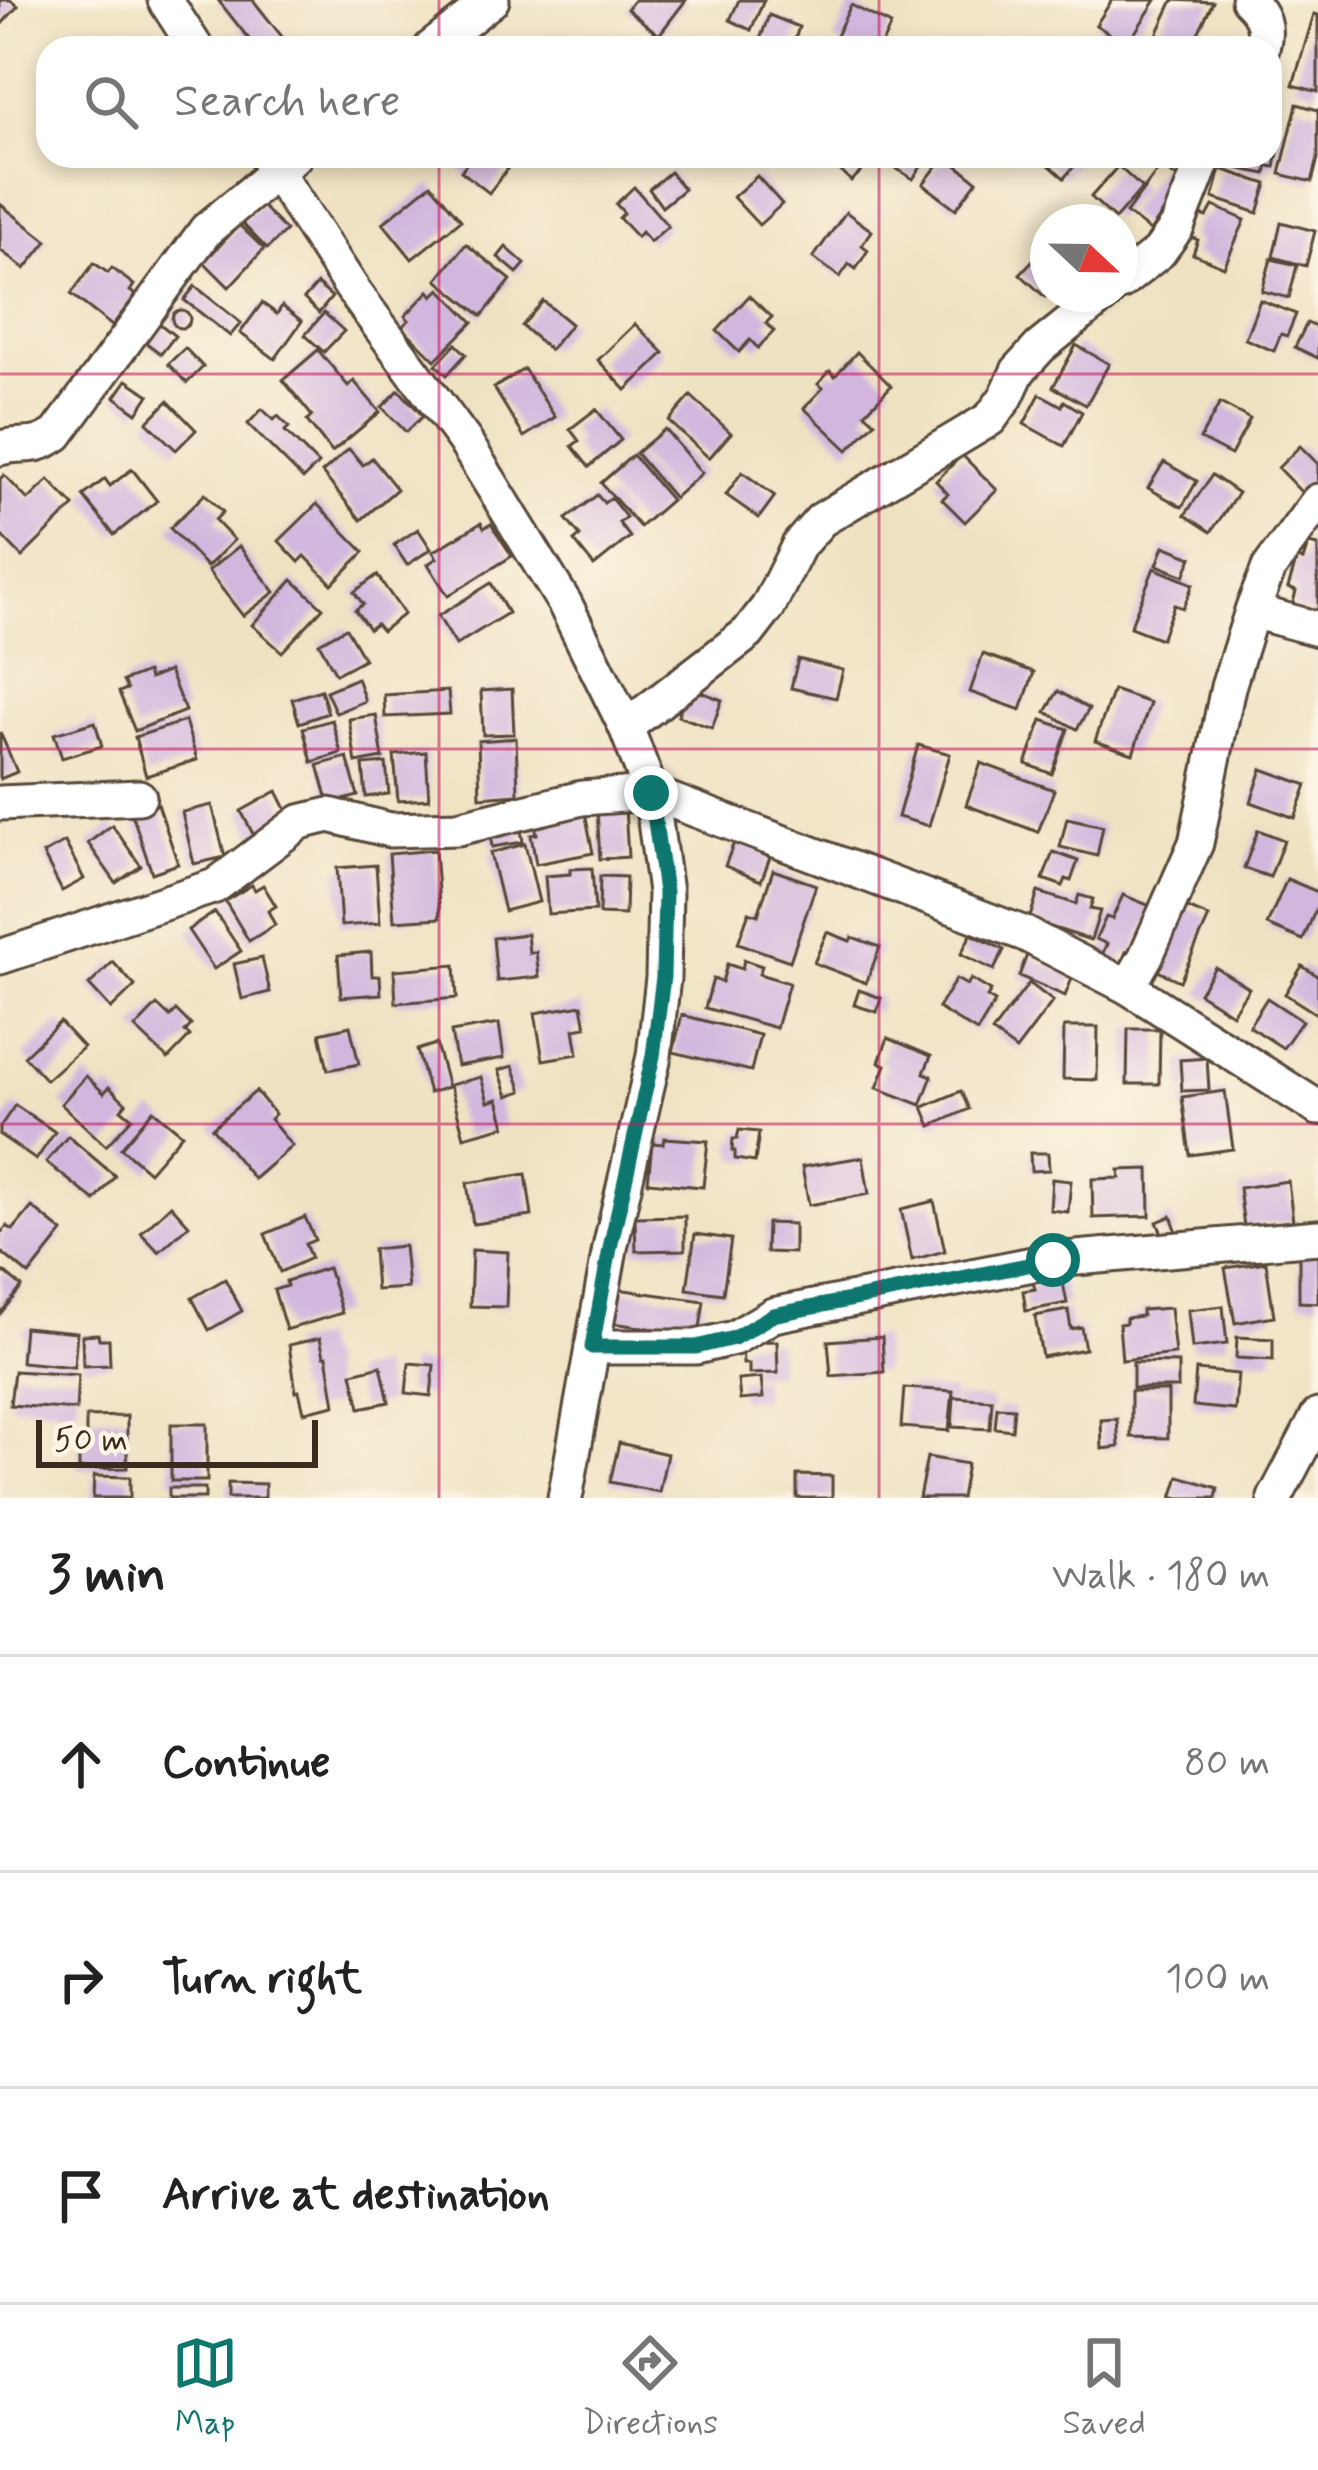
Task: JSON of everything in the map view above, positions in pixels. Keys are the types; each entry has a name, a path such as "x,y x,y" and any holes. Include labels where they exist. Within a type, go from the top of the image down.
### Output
{"street":[{"path":"165,0 188,36"},
{"path":"446,36 492,0"},
{"path":"1248,0 1261,12 1265,36"},
{"path":"0,448 41,445 57,434 206,230 272,168"},
{"path":"283,168 356,293 464,440 565,604 626,727 651,793 665,892 663,977 653,1056 611,1243 565,1498"},
{"path":"1138,269 1159,252 1177,226 1200,168"},
{"path":"626,727 748,633 768,608 799,545 820,520 990,419 1018,371 1084,312"},
{"path":"1128,987 1196,843 1228,687 1252,611 1269,568 1318,500"},
{"path":"1252,611 1318,629"},
{"path":"0,957 214,886 300,822 329,815 390,830 458,828 582,798 651,793 1025,934 1128,987 1318,1108"},
{"path":"0,803 139,797"},
{"path":"592,1347 696,1347 734,1338 773,1315 1053,1260 1318,1237"},
{"path":"1275,1498 1318,1416"}],"building":[{"path":"0,0 18,6 0,26"},
{"path":"218,0 253,0 282,36 246,36"},
{"path":"634,0 686,0 659,35 627,9"},
{"path":"739,0 764,0 751,30 730,20"},
{"path":"1112,0 1156,0 1133,36 1113,36 1096,25"},
{"path":"1173,0 1213,2 1197,36 1156,36"},
{"path":"851,5 891,25 886,36 836,36"},
{"path":"1314,14 1318,15 1318,92 1293,85"},
{"path":"769,15 799,27 796,36 761,36"},
{"path":"1297,104 1318,110 1318,158 1312,182 1280,174"},
{"path":"463,168 508,168 489,193 461,171"},
{"path":"837,168 861,172 851,181"},
{"path":"896,168 920,168 913,179"},
{"path":"936,168 960,168 977,181 956,209 923,184"},
{"path":"1052,168 1073,168 1064,178"},
{"path":"1116,168 1142,188 1128,204 1099,204 1091,197"},
{"path":"1164,168 1184,183 1150,231 1138,222 1138,204 1133,204"},
{"path":"1236,168 1268,168 1266,174"},
{"path":"1221,169 1267,184 1258,213 1213,198"},
{"path":"670,172 684,189 662,207 649,189"},
{"path":"757,176 782,204 759,225 733,197"},
{"path":"431,184 461,220 412,259 383,223"},
{"path":"634,187 668,226 650,242 641,232 637,237 619,218 624,213 616,204"},
{"path":"0,204 47,241 25,269 0,250"},
{"path":"260,204 286,231 267,249 241,222"},
{"path":"1213,206 1245,220 1224,267 1193,254 1198,240 1191,237 1201,215 1207,217"},
{"path":"846,212 872,231 862,245 868,250 856,269 849,264 840,277 813,258"},
{"path":"1281,222 1315,231 1306,266 1273,257"},
{"path":"239,225 264,249 229,287 204,262"},
{"path":"466,244 511,280 482,316 437,280"},
{"path":"506,247 525,264 517,273 498,257"},
{"path":"1271,259 1297,265 1289,298 1262,291"},
{"path":"94,263 108,273 112,268 134,285 130,291 136,295 112,326 71,294"},
{"path":"1030,263 1030,283 1020,274"},
{"path":"317,284 332,297 319,313 304,299"},
{"path":"195,286 241,323 230,336 184,300"},
{"path":"440,289 473,322 435,360 402,327 409,320 405,316 429,291 433,296"},
{"path":"749,296 772,317 766,323 774,331 758,348 750,340 739,352 717,331"},
{"path":"1260,300 1296,314 1274,351 1245,339"},
{"path":"543,301 571,324 550,350 522,326"},
{"path":"262,303 277,314 282,306 302,321 275,359 240,333"},
{"path":"181,310 190,319 181,328 172,319"},
{"path":"324,313 344,331 324,352 305,335"},
{"path":"154,319 175,336 161,354 140,338"},
{"path":"1307,323 1318,328 1318,358 1295,347"},
{"path":"635,324 664,353 626,390 598,360"},
{"path":"456,344 466,354 447,375 436,365"},
{"path":"1076,345 1109,364 1086,405 1053,387"},
{"path":"185,348 203,367 187,383 168,364"},
{"path":"318,350 348,386 354,381 380,412 332,452 307,421 312,416 283,380"},
{"path":"857,352 891,386 865,413 875,422 848,450 804,408 823,388 818,384 830,371 835,376"},
{"path":"524,369 555,417 524,437 494,388"},
{"path":"127,380 149,395 137,413 115,397"},
{"path":"399,390 423,416 406,432 382,407"},
{"path":"1040,394 1082,412 1064,446 1024,424"},
{"path":"691,396 731,433 709,458 669,421"},
{"path":"168,401 196,430 176,450 147,422"},
{"path":"1220,403 1250,419 1231,455 1200,439"},
{"path":"262,409 274,420 278,416 289,427 285,431 318,464 303,479 248,424"},
{"path":"596,409 621,440 589,467 572,446 579,441 570,429"},
{"path":"665,429 702,473 674,498 636,453"},
{"path":"1300,446 1318,464 1318,486 1306,497 1278,468"},
{"path":"349,449 363,465 372,458 397,489 361,520 322,473"},
{"path":"633,455 671,500 640,527 601,483"},
{"path":"962,455 997,490 965,522 942,499 948,494 936,481"},
{"path":"1164,462 1197,481 1182,507 1148,488"},
{"path":"132,469 157,501 114,535 83,496 105,479 110,486"},
{"path":"742,472 775,496 759,518 726,495"},
{"path":"4,475 28,500 49,480 74,506 22,557 0,534 0,479"},
{"path":"1212,475 1238,493 1211,532 1185,515"},
{"path":"205,494 223,512 215,520 234,540 207,567 170,528"},
{"path":"597,495 604,503 611,498 626,517 619,523 630,537 594,566 574,541 580,536 566,519"},
{"path":"317,504 364,552 332,584 305,556 299,562 279,541"},
{"path":"481,523 484,528 491,524 512,556 448,596 428,564 437,558 433,552"},
{"path":"418,529 431,549 407,565 394,545"},
{"path":"1308,544 1318,546 1318,614 1292,607 1296,591 1288,588 1297,558 1303,560"},
{"path":"239,546 275,592 243,616 208,571"},
{"path":"1164,546 1192,557 1184,576 1157,565"},
{"path":"1154,568 1193,584 1183,608 1174,605 1161,639 1130,627"},
{"path":"377,575 404,614 382,631 376,624 369,629 355,610 363,604 354,592"},
{"path":"293,580 323,608 282,652 252,625"},
{"path":"491,583 508,613 456,645 438,616"},
{"path":"346,628 364,659 336,674 319,643"},
{"path":"983,654 1034,672 1021,710 970,692"},
{"path":"798,659 843,670 836,698 791,688"},
{"path":"169,671 185,711 135,731 119,692 127,689 123,681 147,672 149,679"},
{"path":"357,678 365,701 336,713 326,691"},
{"path":"688,687 722,700 712,728 678,716"},
{"path":"512,689 514,734 483,735 481,691"},
{"path":"321,690 328,713 299,723 292,699"},
{"path":"1113,690 1150,703 1133,754 1095,741"},
{"path":"448,691 450,714 385,717 384,695"},
{"path":"1058,691 1089,709 1077,729 1046,712"},
{"path":"376,715 383,758 356,763 349,719"},
{"path":"332,720 341,753 312,762 303,728"},
{"path":"1042,720 1068,729 1052,774 1026,764"},
{"path":"185,721 197,760 146,776 135,737"},
{"path":"95,722 102,746 62,758 54,734"},
{"path":"0,732 17,772 0,779"},
{"path":"516,738 518,794 480,797 478,741"},
{"path":"918,745 950,754 929,826 898,817"},
{"path":"426,752 429,799 398,801 394,755"},
{"path":"347,757 358,796 329,804 318,765"},
{"path":"386,763 389,794 366,797 363,765"},
{"path":"981,763 1054,790 1038,832 966,805"},
{"path":"1262,769 1307,785 1295,818 1251,802"},
{"path":"277,791 290,817 254,836 241,811"},
{"path":"158,804 178,864 152,873 132,814"},
{"path":"212,805 225,857 194,864 182,812"},
{"path":"625,807 628,857 600,859 597,809"},
{"path":"585,812 593,853 536,864 531,835 537,834 534,822"},
{"path":"1067,818 1103,826 1097,856 1060,847"},
{"path":"520,823 523,842 492,847 489,828"},
{"path":"112,825 141,866 116,883 88,843"},
{"path":"1258,830 1284,840 1270,877 1244,868"},
{"path":"735,840 771,855 761,881 725,866"},
{"path":"65,842 84,879 62,891 43,854"},
{"path":"525,844 539,902 504,911 490,853"},
{"path":"435,850 440,918 394,921 389,854"},
{"path":"1053,852 1078,861 1071,881 1066,879 1063,886 1043,879"},
{"path":"376,865 380,923 341,926 337,868"},
{"path":"592,868 595,911 548,914 545,876"},
{"path":"773,870 816,885 790,961 738,943 749,912 758,915"},
{"path":"600,876 626,877 625,915 599,914"},
{"path":"1287,879 1318,892 1303,940 1267,925"},
{"path":"252,885 255,890 263,885 276,906 268,911 275,925 249,941 225,901"},
{"path":"1038,892 1076,904 1079,895 1093,899 1090,909 1100,911 1091,940 1029,920"},
{"path":"1123,895 1153,907 1133,955 1126,952 1119,968 1100,959 1107,944 1096,939"},
{"path":"1178,904 1209,917 1180,981 1149,967"},
{"path":"215,912 241,951 214,969 188,930"},
{"path":"827,932 880,947 866,983 814,963"},
{"path":"527,934 529,953 536,952 539,977 497,981 493,938"},
{"path":"971,934 1004,950 994,970 961,954"},
{"path":"371,952 372,976 380,976 381,994 341,997 338,955"},
{"path":"1027,955 1073,976 1065,996 1019,976"},
{"path":"262,958 270,992 242,999 234,964"},
{"path":"744,960 762,966 759,974 789,983 776,1028 705,1008 713,979 722,982 727,964 742,969"},
{"path":"113,962 135,986 111,1009 89,985"},
{"path":"455,965 457,998 396,1003 394,970"},
{"path":"1302,966 1318,976 1318,1015 1285,994"},
{"path":"1215,967 1249,988 1232,1014 1199,993"},
{"path":"956,979 967,985 971,979 991,991 987,997 995,1002 977,1032 938,1008"},
{"path":"1029,983 1053,1001 1016,1050 992,1032"},
{"path":"859,990 881,998 877,1012 854,1005"},
{"path":"1267,998 1302,1021 1283,1048 1249,1026"},
{"path":"157,1005 170,1017 176,1010 191,1025 185,1032 190,1036 168,1059 135,1028"},
{"path":"582,1005 586,1027 574,1029 578,1054 543,1060 535,1013"},
{"path":"682,1015 760,1035 751,1071 673,1052"},
{"path":"60,1022 83,1047 46,1080 24,1056"},
{"path":"499,1024 504,1058 457,1066 451,1032"},
{"path":"350,1026 359,1064 328,1070 320,1033"},
{"path":"1064,1027 1098,1027 1097,1080 1063,1079"},
{"path":"1128,1029 1160,1029 1159,1084 1127,1084"},
{"path":"888,1038 931,1056 924,1073 932,1076 921,1105 877,1088 886,1065 879,1062"},
{"path":"436,1044 448,1087 429,1093 417,1050"},
{"path":"1207,1058 1209,1090 1182,1091 1180,1060"},
{"path":"513,1066 522,1091 508,1096 499,1070"},
{"path":"86,1076 104,1093 109,1087 126,1103 121,1109 132,1118 106,1146 61,1104"},
{"path":"481,1077 488,1102 498,1099 505,1126 464,1137 450,1085"},
{"path":"256,1091 275,1114 270,1119 292,1146 254,1179 212,1128"},
{"path":"961,1091 969,1109 931,1126 923,1107"},
{"path":"1225,1091 1233,1149 1190,1155 1182,1097"},
{"path":"15,1105 55,1132 36,1160 0,1135"},
{"path":"153,1110 182,1134 149,1172 121,1148"},
{"path":"739,1130 759,1132 755,1162 735,1159 733,1139"},
{"path":"68,1136 115,1176 95,1201 46,1162"},
{"path":"664,1138 708,1141 703,1187 648,1182 652,1143 663,1144"},
{"path":"1030,1153 1048,1153 1049,1170 1031,1171"},
{"path":"863,1157 869,1194 809,1205 802,1167"},
{"path":"1149,1169 1150,1216 1093,1218 1092,1179 1120,1178 1119,1170"},
{"path":"526,1174 532,1216 473,1224 467,1183"},
{"path":"1052,1179 1071,1181 1068,1212 1050,1210"},
{"path":"1288,1181 1293,1221 1244,1227 1239,1188"},
{"path":"934,1201 945,1251 912,1260 901,1209"},
{"path":"171,1205 189,1225 159,1252 141,1233"},
{"path":"32,1207 63,1232 29,1275 0,1251 0,1234 7,1226 13,1230"},
{"path":"685,1216 685,1250 636,1251 635,1217"},
{"path":"1171,1216 1177,1232 1164,1238 1157,1222"},
{"path":"305,1217 315,1240 305,1244 311,1258 280,1272 265,1234"},
{"path":"767,1223 794,1224 794,1253 766,1252"},
{"path":"695,1234 731,1239 723,1294 687,1289"},
{"path":"404,1246 408,1288 376,1290 373,1249"},
{"path":"1299,1248 1318,1248 1318,1303 1299,1302"},
{"path":"472,1250 508,1252 506,1307 470,1306"},
{"path":"1266,1262 1274,1316 1235,1323 1225,1268"},
{"path":"328,1268 342,1313 286,1330 274,1290 287,1286 286,1281"},
{"path":"4,1272 22,1287 0,1314 0,1278"},
{"path":"225,1279 242,1311 209,1330 192,1298"},
{"path":"1049,1280 1051,1285 1063,1283 1067,1303 1026,1311 1023,1291 1035,1289 1033,1282"},
{"path":"617,1289 704,1301 699,1335 612,1323"},
{"path":"1223,1306 1227,1344 1192,1348 1188,1310"},
{"path":"1170,1308 1175,1354 1122,1360 1119,1324 1142,1316 1142,1310"},
{"path":"1068,1310 1071,1329 1081,1327 1085,1349 1042,1357 1035,1316"},
{"path":"24,1327 77,1332 74,1367 21,1362"},
{"path":"98,1334 99,1339 109,1339 110,1365 83,1366 82,1335"},
{"path":"882,1337 884,1372 831,1376 828,1341"},
{"path":"1237,1337 1273,1339 1273,1360 1236,1358"},
{"path":"320,1338 335,1405 304,1412 289,1345"},
{"path":"777,1341 778,1373 749,1374 749,1364 743,1364 742,1342"},
{"path":"1133,1362 1178,1363 1178,1388 1133,1388"},
{"path":"409,1363 434,1365 431,1396 406,1393"},
{"path":"381,1366 389,1402 360,1408 352,1373"},
{"path":"1196,1370 1238,1374 1235,1410 1193,1406"},
{"path":"14,1371 78,1375 76,1410 10,1405"},
{"path":"761,1378 763,1398 740,1400 738,1380"},
{"path":"904,1388 953,1391 949,1431 901,1427"},
{"path":"1131,1391 1168,1391 1168,1438 1131,1437"},
{"path":"954,1397 992,1400 990,1429 952,1427"},
{"path":"997,1407 1014,1408 1012,1430 995,1428"},
{"path":"127,1416 127,1468 79,1469 86,1417"},
{"path":"1117,1419 1119,1447 1102,1449 1101,1420"},
{"path":"171,1424 207,1424 207,1481 171,1481"},
{"path":"619,1443 667,1454 659,1492 610,1482"},
{"path":"927,1457 967,1464 961,1498 919,1498"},
{"path":"797,1475 832,1476 832,1498 797,1498"},
{"path":"94,1476 130,1477 130,1498 93,1498"},
{"path":"1179,1476 1218,1488 1216,1498 1172,1498"},
{"path":"228,1483 265,1484 265,1498 228,1498"},
{"path":"169,1488 205,1488 205,1498 169,1498"}],"route":[{"path":"651,793 665,892 663,977 653,1056 592,1347 696,1347 734,1338 773,1315 1053,1260"}]}
